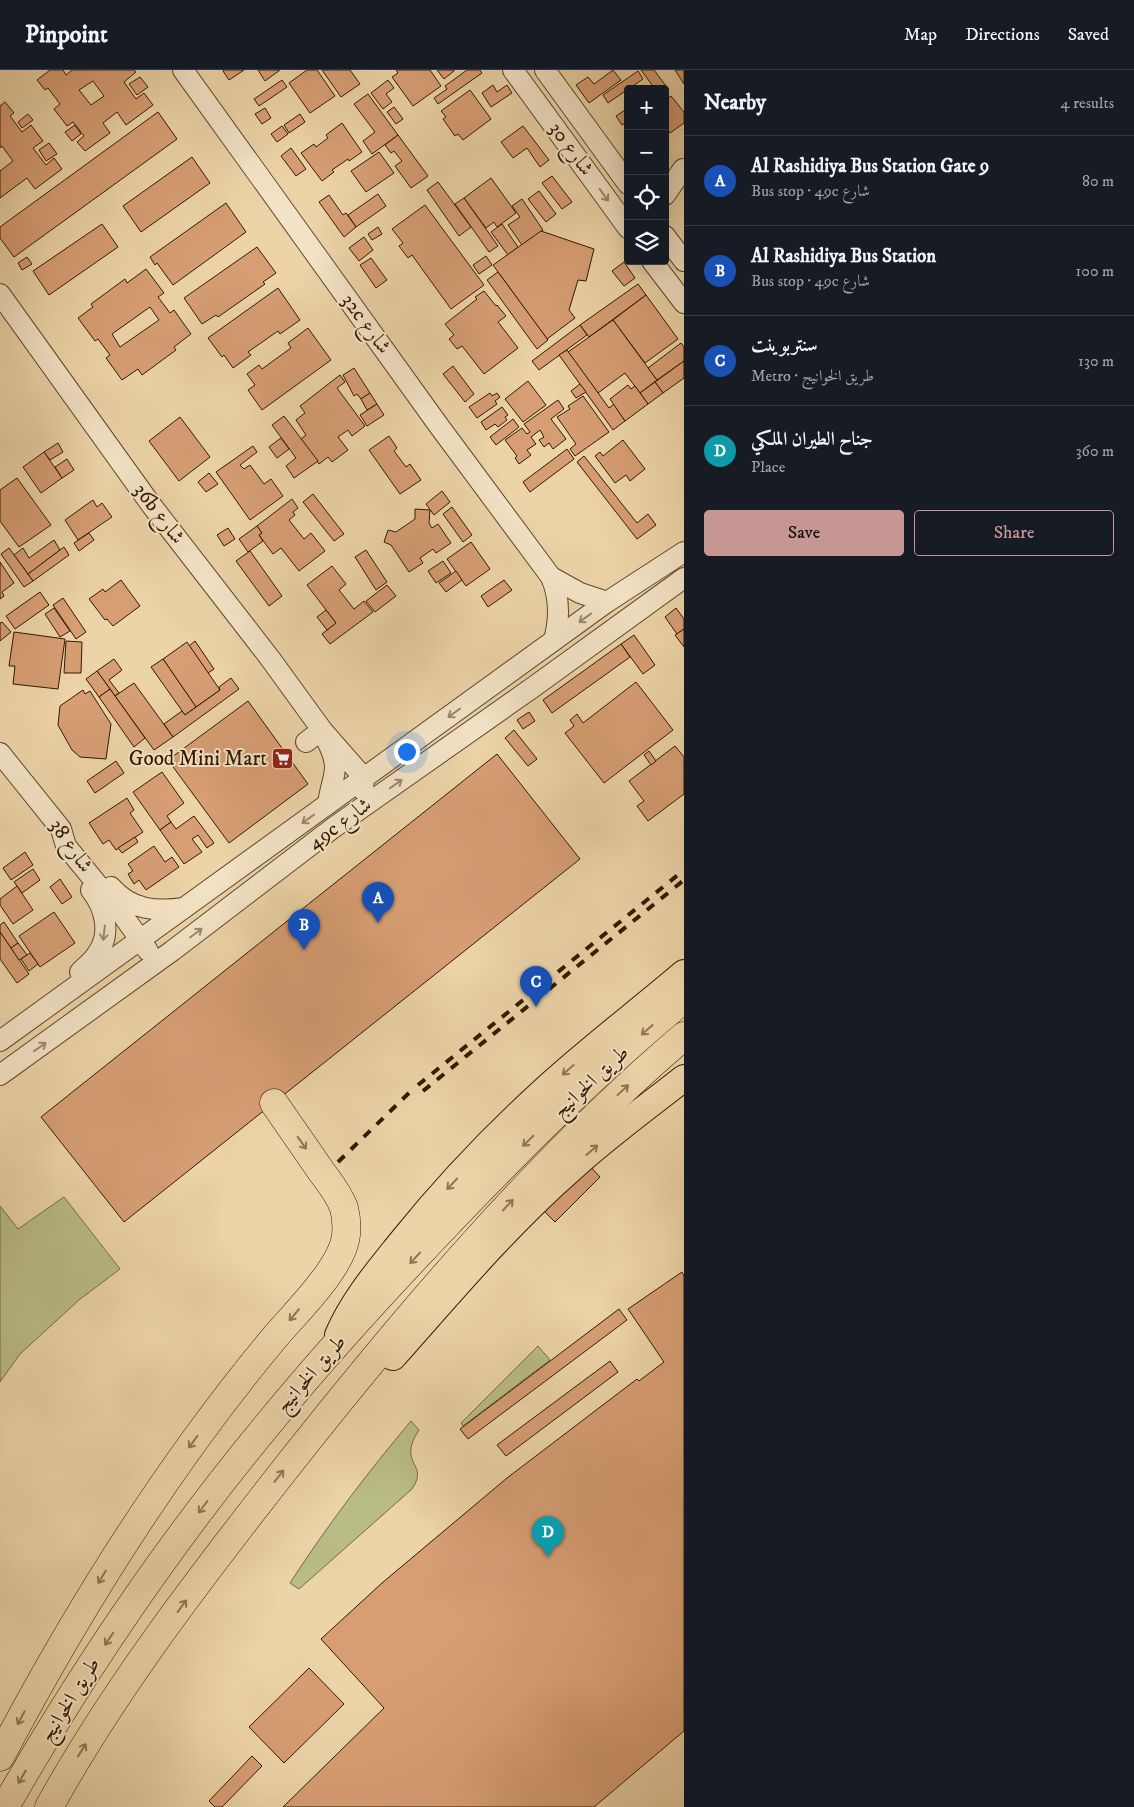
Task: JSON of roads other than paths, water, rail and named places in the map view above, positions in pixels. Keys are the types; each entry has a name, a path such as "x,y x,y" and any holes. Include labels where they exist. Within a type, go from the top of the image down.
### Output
{"highway":[{"name":"طريق الخوانيج","path":"5,1807 63,1710 153,1575 228,1474 273,1418 334,1347 440,1232 523,1147 622,1052 684,999"},
{"name":"طريق الخوانيج","path":"49,1807 103,1716 158,1638 256,1507 340,1400 432,1290 531,1179 588,1122 647,1067 684,1036"},
{"path":"0,1757 73,1625 144,1510 238,1381 325,1278 344,1248 347,1227 343,1206 339,1197 274,1103"}],"main road":[{"path":"334,1347 350,1312 371,1279 420,1219 473,1162 540,1095 684,973"},
{"path":"340,1400 356,1390 384,1366 473,1267 545,1193 599,1145 684,1078"}],"street":[{"name":"32c شارع","path":"183,70 439,426 551,576 559,605 558,625 554,640"},
{"name":"شارع 30","path":"513,70 624,223"},
{"name":"شارع 30","path":"546,70 621,170"},
{"path":"545,114 550,100 563,105 603,161 624,181"},
{"path":"669,188 677,171"},
{"path":"669,241 684,261"},
{"path":"655,265 684,303"},
{"name":"36b شارع","path":"0,294 152,506 269,657 314,736 335,756 336,765 328,804"},
{"name":"49c شارع","path":"0,1040 607,602 684,552"},
{"path":"492,716 499,700 511,688 666,578 684,560"},
{"name":"32c شارع","path":"551,576 580,593 607,602"},
{"name":"49c شارع","path":"0,1075 156,962 333,828 684,578"},
{"name":"36b شارع","path":"314,736 364,778"},
{"name":"شارع 38","path":"0,753 61,829 66,846 156,962"},
{"path":"333,828 361,798 364,778"},
{"path":"61,829 76,843 110,886 126,901 150,910 184,908"},
{"path":"61,829 59,842 62,852 97,898 104,915 105,925 103,944 99,952 76,976 66,993"}],"railway":[{"path":"418,1085 684,870"},
{"path":"423,1091 684,880"},
{"path":"338,1162 412,1090"}],"place":[{"name":"Good Mini Mart","path":"283,759"},
{"name":"Al Rashidiya Bus Station Gate 9","path":"378,923"},
{"name":"Al Rashidiya Bus Station","path":"304,950"},
{"name":"سنتربوينت","path":"536,1007"},
{"name":"جناح الطيران الملكي","path":"548,1557"}]}
